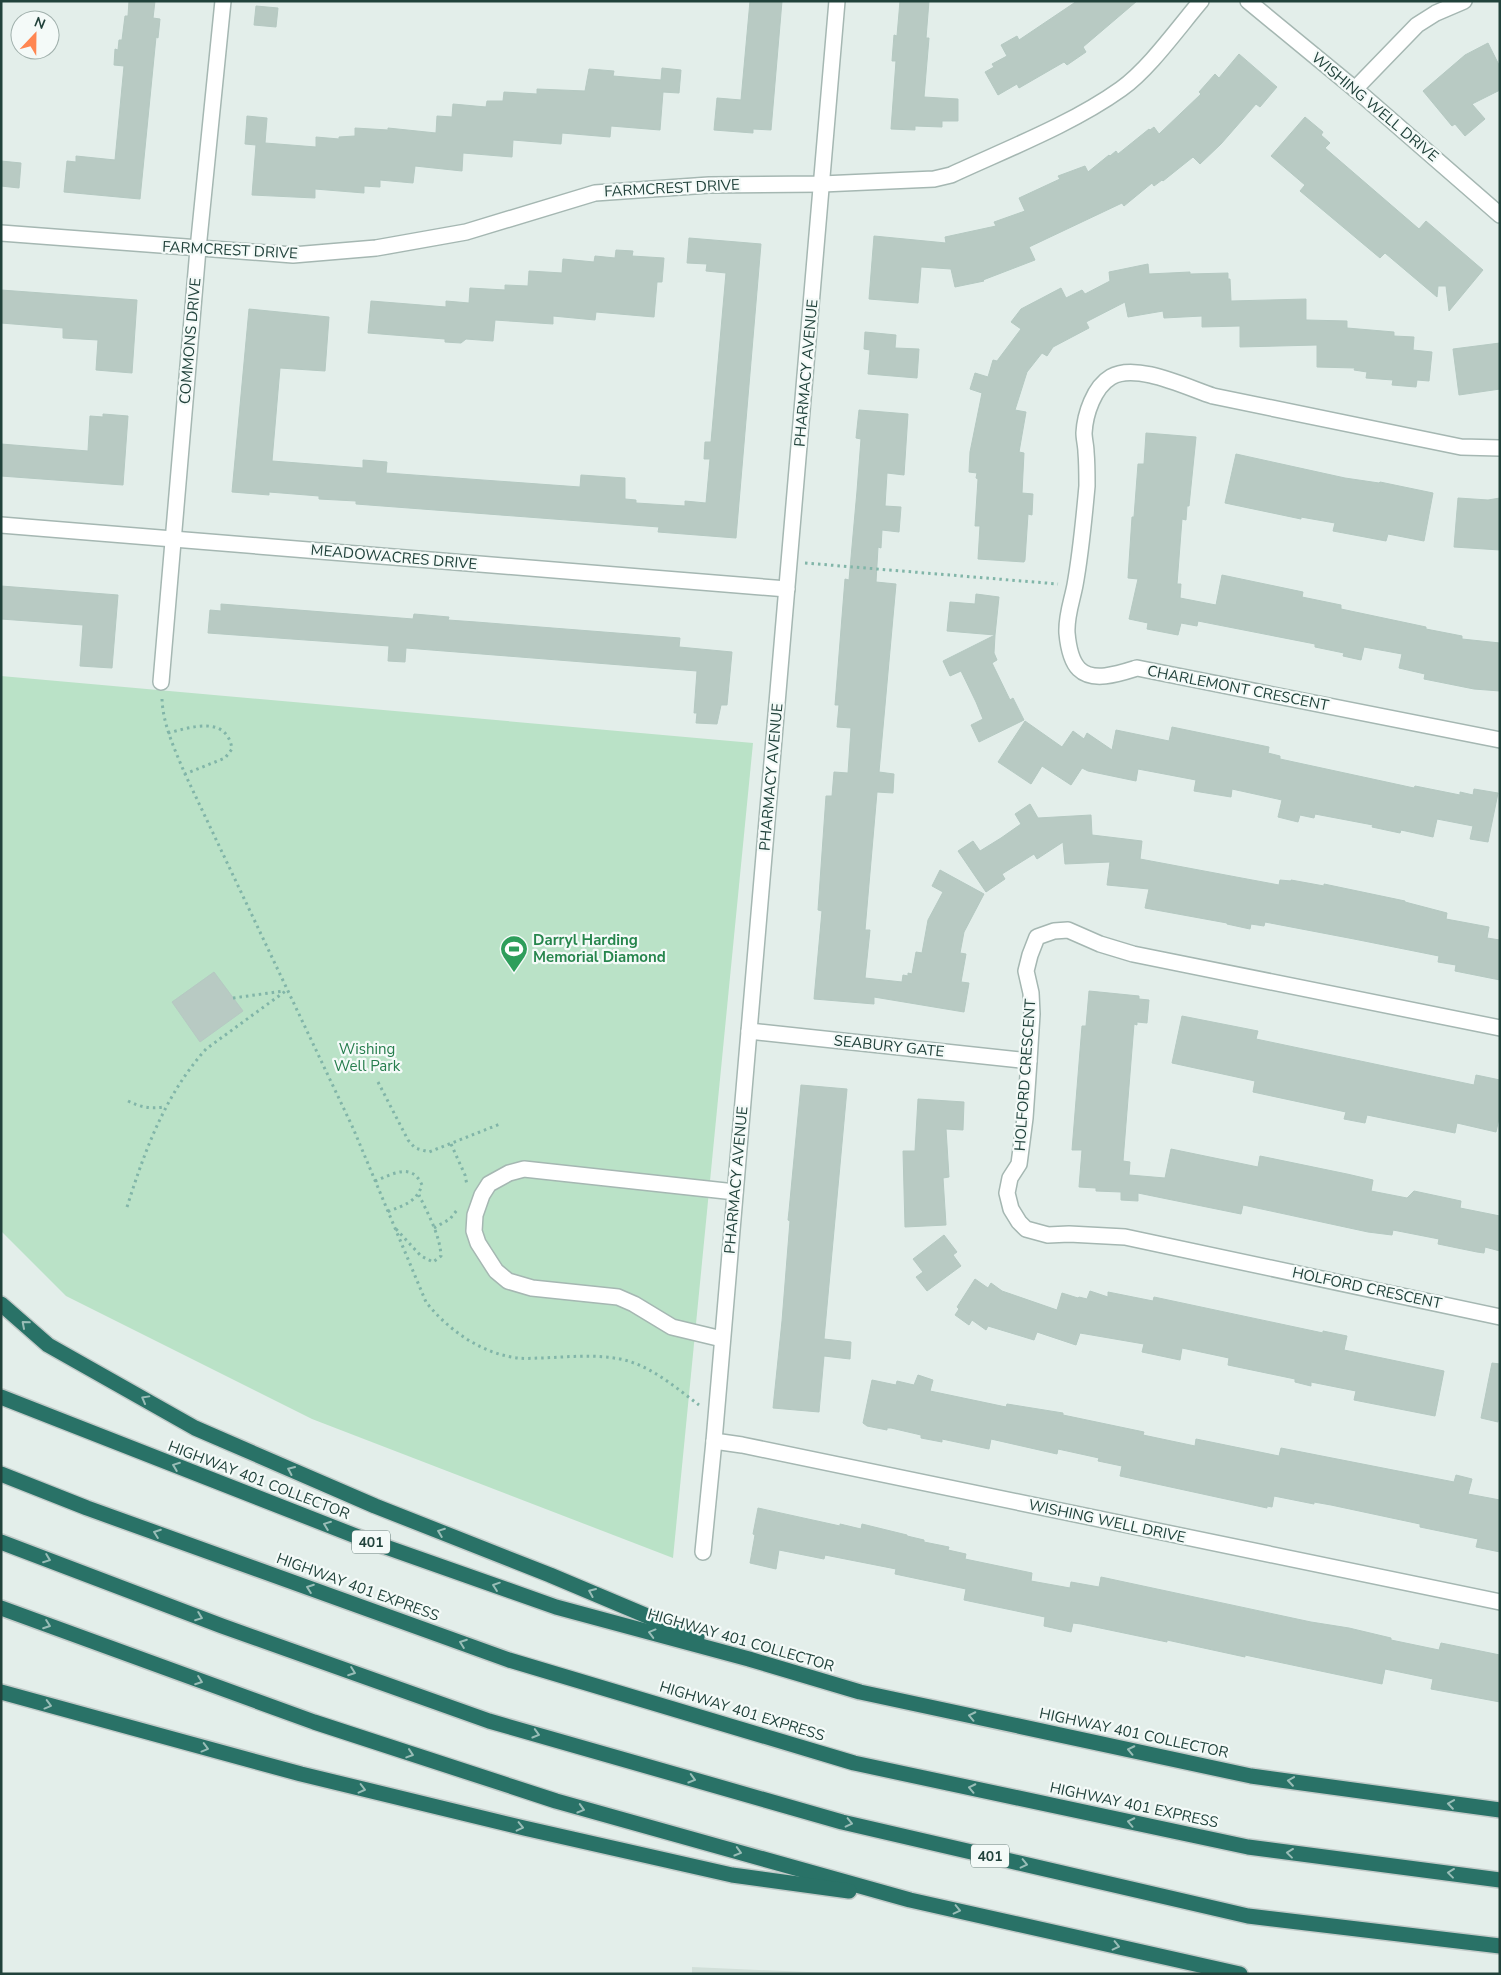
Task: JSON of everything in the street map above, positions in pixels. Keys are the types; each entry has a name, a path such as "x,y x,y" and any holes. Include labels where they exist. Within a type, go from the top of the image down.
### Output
{"highway":[{"path":"1,1304 48,1345 195,1428 375,1506 550,1575 749,1659"},
{"name":"HIGHWAY 401 COLLECTOR","path":"1,1397 366,1540 556,1607 749,1659 860,1692 1251,1776 1500,1810"},
{"name":"HIGHWAY 401 EXPRESS","path":"1,1474 87,1508 509,1660 854,1763 1248,1847 1500,1880"},
{"name":"401","path":"1,1542 222,1626 489,1721 842,1822 1248,1916 1500,1946"},
{"path":"1,1608 314,1722 556,1802 910,1900 1240,1974"},
{"path":"1,1692 301,1774 524,1828 732,1875 910,1900"}],"street":[{"name":"COMMONS DRIVE","path":"161,682 198,249 223,1"},
{"name":"PHARMACY AVENUE","path":"703,1552 736,1192 838,1"},
{"name":"FARMCREST DRIVE","path":"1,234 292,255 376,248 466,232 595,193 652,187 822,184 934,179 952,175 1083,113 1122,88 1138,74 1201,1"},
{"name":"WISHING WELL DRIVE","path":"1248,1 1355,89 1500,215"},
{"path":"1355,89 1417,25 1436,12 1464,1"},
{"name":"CHARLEMONT CRESCENT","path":"1500,448 1461,447 1214,396 1186,388 1160,376 1144,373 1127,373 1112,377 1092,399 1084,434 1087,483 1075,585 1068,616 1067,633 1073,660 1079,670 1088,673 1104,676 1137,668 1500,740"},
{"name":"MEADOWACRES DRIVE","path":"1,525 787,589"},
{"name":"HOLFORD CRESCENT","path":"1500,1028 1133,954 1100,944 1068,930 1054,931 1037,937 1026,971 1031,993 1032,1014 1025,1118 1019,1164 1010,1178 1007,1193 1011,1209 1019,1222 1026,1229 1048,1235 1069,1234 1125,1237 1500,1317"},
{"name":"SEABURY GATE","path":"749,1031 1029,1062"},
{"path":"722,1339 672,1327 634,1304 618,1298 532,1288 508,1281 496,1271 478,1243 474,1230 475,1215 482,1195 489,1184 509,1173 524,1169 736,1192"},
{"name":"WISHING WELL DRIVE","path":"714,1441 742,1445 1500,1602"}],"path":[{"path":"789,562 1075,585"},
{"path":"161,682 162,710 168,733 185,774 353,1128 426,1302 438,1317 467,1339 488,1350 518,1358 595,1356 622,1360 657,1374 715,1416"},
{"path":"168,733 196,725 208,725 222,731 231,741 232,750 225,758 185,774"},
{"path":"233,998 287,990"},
{"path":"127,1207 139,1168 165,1107 196,1061 206,1049 287,990"},
{"path":"378,1082 408,1140 415,1148 429,1152 500,1124"},
{"path":"128,1101 153,1109 165,1107"},
{"path":"451,1144 465,1175 467,1185"},
{"path":"375,1181 408,1171 418,1176 422,1185 419,1195 411,1202 387,1212"},
{"path":"394,1227 421,1256 433,1262 441,1256 434,1228 419,1195"},
{"path":"434,1228 450,1219 459,1203"}],"shaded area":[{"path":"692,1967 851,1974 692,1974"}],"green space":[{"name":"Wishing Well Park","path":"1,676 753,743 673,1558 312,1419 66,1296 1,1231"}],"building":[{"path":"129,1 155,1 153,18 160,19 158,38 156,37 140,199 64,192 67,161 76,162 76,156 115,160 124,66 114,65 115,49 118,50 119,40 122,40 125,16 128,16"},
{"path":"750,1 782,1 771,130 753,129 753,133 714,130 717,98 741,100"},
{"path":"900,1 929,1 926,38 929,38 924,97 958,99 958,121 942,121 942,127 915,126 915,130 891,129 896,61 892,61 894,35 897,36"},
{"path":"1077,1 1137,1 1083,47 1086,52 1067,65 1064,62 1019,88 1017,84 998,95 985,72 994,67 992,64 1007,56 1001,45 1017,36 1019,40"},
{"path":"256,6 278,8 276,27 254,25"},
{"path":"1488,43 1500,67 1500,90 1472,104 1485,119 1465,136 1455,124 1452,126 1423,91 1465,55"},
{"path":"1239,54 1277,87 1260,107 1256,104 1221,144 1200,164 1193,157 1163,181 1154,186 1152,183 1124,206 1122,203 1029,247 1035,260 984,281 955,287 951,269 921,267 918,303 869,299 874,236 946,243 945,237 996,226 994,222 1025,211 1019,198 1060,179 1058,176 1085,166 1088,172 1109,155 1116,151 1118,154 1149,129 1154,127 1159,134 1201,94 1199,92 1215,74 1219,78"},
{"path":"662,68 681,70 679,93 663,92 660,130 611,126 610,137 562,133 561,144 513,140 512,157 463,153 462,171 415,166 413,183 380,180 380,187 364,186 364,193 315,189 315,198 252,195 256,145 245,144 247,116 267,118 265,143 316,147 316,137 339,139 339,137 355,136 355,128 388,130 388,128 436,133 437,116 452,117 453,104 486,107 487,101 503,101 504,92 537,94 537,89 585,91 589,69 614,71 613,76 661,80"},
{"path":"1305,117 1323,132 1321,135 1330,143 1325,148 1419,229 1426,221 1483,270 1449,311 1446,286 1438,286 1437,297 1385,253 1380,258 1300,191 1305,185 1271,156"},
{"path":"1,161 21,163 19,188 1,186"},
{"path":"689,238 761,244 736,538 658,532 659,527 356,504 356,501 319,499 319,496 269,492 269,495 232,492 249,309 329,317 325,371 280,368 272,461 363,468 363,460 387,462 386,473 580,487 581,475 625,478 625,499 636,500 636,503 685,506 685,501 706,503 710,459 704,459 705,442 711,442 726,273 706,271 707,264 687,263"},
{"path":"616,250 633,251 632,256 664,258 662,282 657,282 654,317 596,312 595,320 553,316 553,324 495,320 493,341 466,339 461,343 445,342 445,339 368,333 371,301 446,307 446,301 469,303 470,288 505,290 505,285 528,286 529,271 562,273 563,259 594,262 595,256 615,258"},
{"path":"1148,264 1149,274 1228,273 1231,301 1306,299 1306,320 1347,321 1347,328 1394,332 1394,336 1414,337 1413,350 1432,352 1429,381 1417,380 1416,387 1392,385 1393,380 1366,378 1367,372 1354,370 1355,368 1317,367 1317,345 1240,347 1240,326 1202,327 1202,316 1164,318 1163,311 1128,317 1125,302 1086,322 1089,328 1053,347 1047,356 1042,353 1027,372 1015,410 1026,412 1019,452 1024,453 1022,493 1033,494 1032,515 1028,514 1025,560 1024,562 978,559 980,526 975,526 978,479 976,478 977,473 969,472 970,452 982,393 970,389 975,373 988,377 993,360 997,361 1021,329 1011,322 1021,309 1061,288 1066,298 1082,290 1085,294 1110,281 1109,272"},
{"path":"1,290 137,300 132,373 96,370 98,340 63,338 63,328 1,323"},
{"path":"865,332 896,335 895,348 919,349 917,378 868,374 870,350 864,349"},
{"path":"1500,343 1500,389 1459,395 1453,349"},
{"path":"859,410 908,414 904,475 887,473 885,506 901,507 899,532 882,530 881,548 878,547 876,582 896,584 879,772 894,774 893,793 877,792 865,930 870,930 865,978 902,982 903,975 908,976 908,973 912,974 916,952 922,953 928,920 943,892 932,886 940,870 984,894 964,932 960,953 966,954 961,982 969,983 964,1012 874,997 874,1004 814,999 822,911 818,910 826,796 832,796 834,772 848,773 851,728 837,727 839,705 835,705 845,579 849,580 857,491 861,439 856,438"},
{"path":"103,414 128,416 123,485 1,476 1,444 88,451 90,416 103,417"},
{"path":"1146,433 1196,437 1189,506 1187,506 1186,520 1182,519 1177,584 1181,584 1180,598 1216,605 1222,575 1303,592 1302,597 1341,605 1341,609 1426,627 1426,629 1462,636 1462,639 1500,643 1500,691 1474,689 1424,679 1425,674 1399,668 1402,654 1364,647 1361,660 1343,656 1344,653 1315,647 1315,644 1198,621 1197,626 1181,623 1178,635 1147,629 1148,623 1129,619 1138,579 1128,578 1132,517 1134,517 1138,464 1144,464"},
{"path":"1236,454 1345,478 1380,482 1433,493 1424,541 1388,534 1386,541 1333,531 1335,523 1301,517 1301,519 1225,503"},
{"path":"1458,498 1488,500 1500,498 1500,550 1454,547"},
{"path":"1,586 118,595 112,668 80,666 83,625 1,619"},
{"path":"976,594 999,597 995,635 947,631 950,602 975,604"},
{"path":"221,604 413,619 414,614 449,617 448,620 680,638 679,647 732,652 727,705 721,705 717,724 696,723 697,713 694,713 697,671 406,648 405,662 388,661 389,646 208,633 210,610 221,611"},
{"path":"995,635 994,653 997,660 992,663 1010,700 1013,698 1024,720 979,742 971,725 983,719 976,702 961,671 950,676 943,661"},
{"path":"1025,721 1062,747 1073,731 1084,739 1087,733 1112,750 1116,730 1169,741 1172,727 1269,747 1268,753 1280,756 1280,759 1414,788 1415,786 1460,795 1460,792 1473,795 1474,789 1498,793 1488,842 1470,839 1473,826 1437,819 1433,837 1401,830 1400,833 1372,827 1373,825 1315,814 1314,818 1300,815 1298,822 1278,817 1282,800 1232,789 1231,797 1194,791 1196,780 1138,769 1136,781 1088,771 1082,768 1071,785 1042,766 1031,784 998,762"},
{"path":"1030,804 1038,818 1091,815 1092,835 1142,841 1140,859 1279,885 1280,880 1324,886 1324,884 1405,901 1447,913 1446,919 1489,927 1487,938 1500,940 1500,980 1455,971 1456,965 1438,962 1439,956 1265,922 1264,926 1251,924 1250,929 1145,908 1149,889 1107,885 1110,862 1065,864 1063,842 1037,859 1034,854 1002,874 1005,879 986,892 958,851 973,841 980,851 1001,838 1021,824 1015,814"},
{"path":"214,972 243,1011 200,1042 172,1002"},
{"path":"1089,991 1139,996 1139,999 1149,1000 1147,1023 1137,1022 1137,1025 1134,1024 1123,1161 1130,1162 1129,1175 1165,1178 1171,1149 1258,1167 1260,1156 1373,1180 1371,1191 1407,1198 1414,1191 1461,1201 1460,1208 1500,1216 1500,1251 1485,1247 1484,1253 1477,1252 1438,1244 1439,1239 1393,1230 1392,1235 1368,1232 1243,1205 1241,1214 1138,1193 1138,1201 1121,1200 1121,1192 1096,1191 1096,1188 1079,1187 1082,1150 1072,1150 1082,1026 1086,1026"},
{"path":"1182,1016 1258,1031 1256,1039 1474,1085 1476,1075 1500,1080 1500,1114 1496,1132 1457,1123 1455,1133 1367,1115 1365,1123 1344,1119 1346,1112 1253,1092 1255,1081 1172,1063"},
{"path":"801,1085 847,1089 824,1339 851,1342 850,1359 824,1356 819,1412 773,1408"},
{"path":"918,1099 964,1102 963,1130 946,1129 949,1177 943,1178 946,1225 905,1227 903,1151 915,1151"},
{"path":"944,1235 957,1252 953,1255 961,1266 927,1291 916,1277 923,1272 913,1259"},
{"path":"975,1279 988,1288 991,1283 1002,1291 1057,1310 1062,1293 1087,1299 1090,1291 1108,1297 1108,1292 1153,1301 1154,1297 1323,1333 1323,1331 1347,1336 1344,1350 1444,1371 1435,1416 1354,1400 1356,1391 1311,1382 1311,1386 1295,1382 1295,1379 1228,1365 1229,1358 1182,1348 1180,1360 1142,1352 1144,1344 1080,1333 1076,1345 1037,1332 1034,1340 988,1326 986,1330 972,1320 969,1325 955,1315 959,1309 957,1307"},
{"path":"1492,1363 1500,1364 1500,1420 1498,1422 1481,1418"},
{"path":"918,1375 933,1380 930,1391 1006,1407 1007,1404 1063,1413 1063,1415 1144,1432 1143,1435 1195,1446 1196,1439 1279,1456 1281,1448 1454,1482 1456,1475 1472,1479 1468,1494 1500,1500 1500,1552 1476,1547 1478,1539 1420,1527 1420,1524 1331,1505 1314,1502 1314,1504 1274,1496 1272,1507 1267,1506 1267,1508 1120,1476 1122,1466 1098,1461 1099,1458 1058,1449 1057,1454 991,1439 989,1449 942,1439 942,1442 921,1438 921,1435 891,1428 887,1428 887,1430 867,1426 863,1423 872,1380 896,1385 897,1381 914,1385"},
{"path":"758,1508 840,1526 840,1524 861,1529 862,1524 907,1535 924,1540 924,1542 949,1547 948,1550 966,1554 965,1559 1032,1573 1031,1581 1070,1588 1071,1582 1099,1587 1101,1577 1311,1622 1349,1628 1391,1638 1391,1640 1439,1650 1441,1643 1500,1655 1500,1702 1431,1689 1433,1679 1385,1669 1382,1684 1245,1655 1245,1657 1081,1624 1073,1623 1071,1632 1044,1626 1045,1617 964,1600 966,1589 895,1574 896,1569 825,1555 824,1559 779,1550 776,1569 750,1563"}],"place":[{"name":"Darryl Harding Memorial Diamond","path":"514,973"}]}
